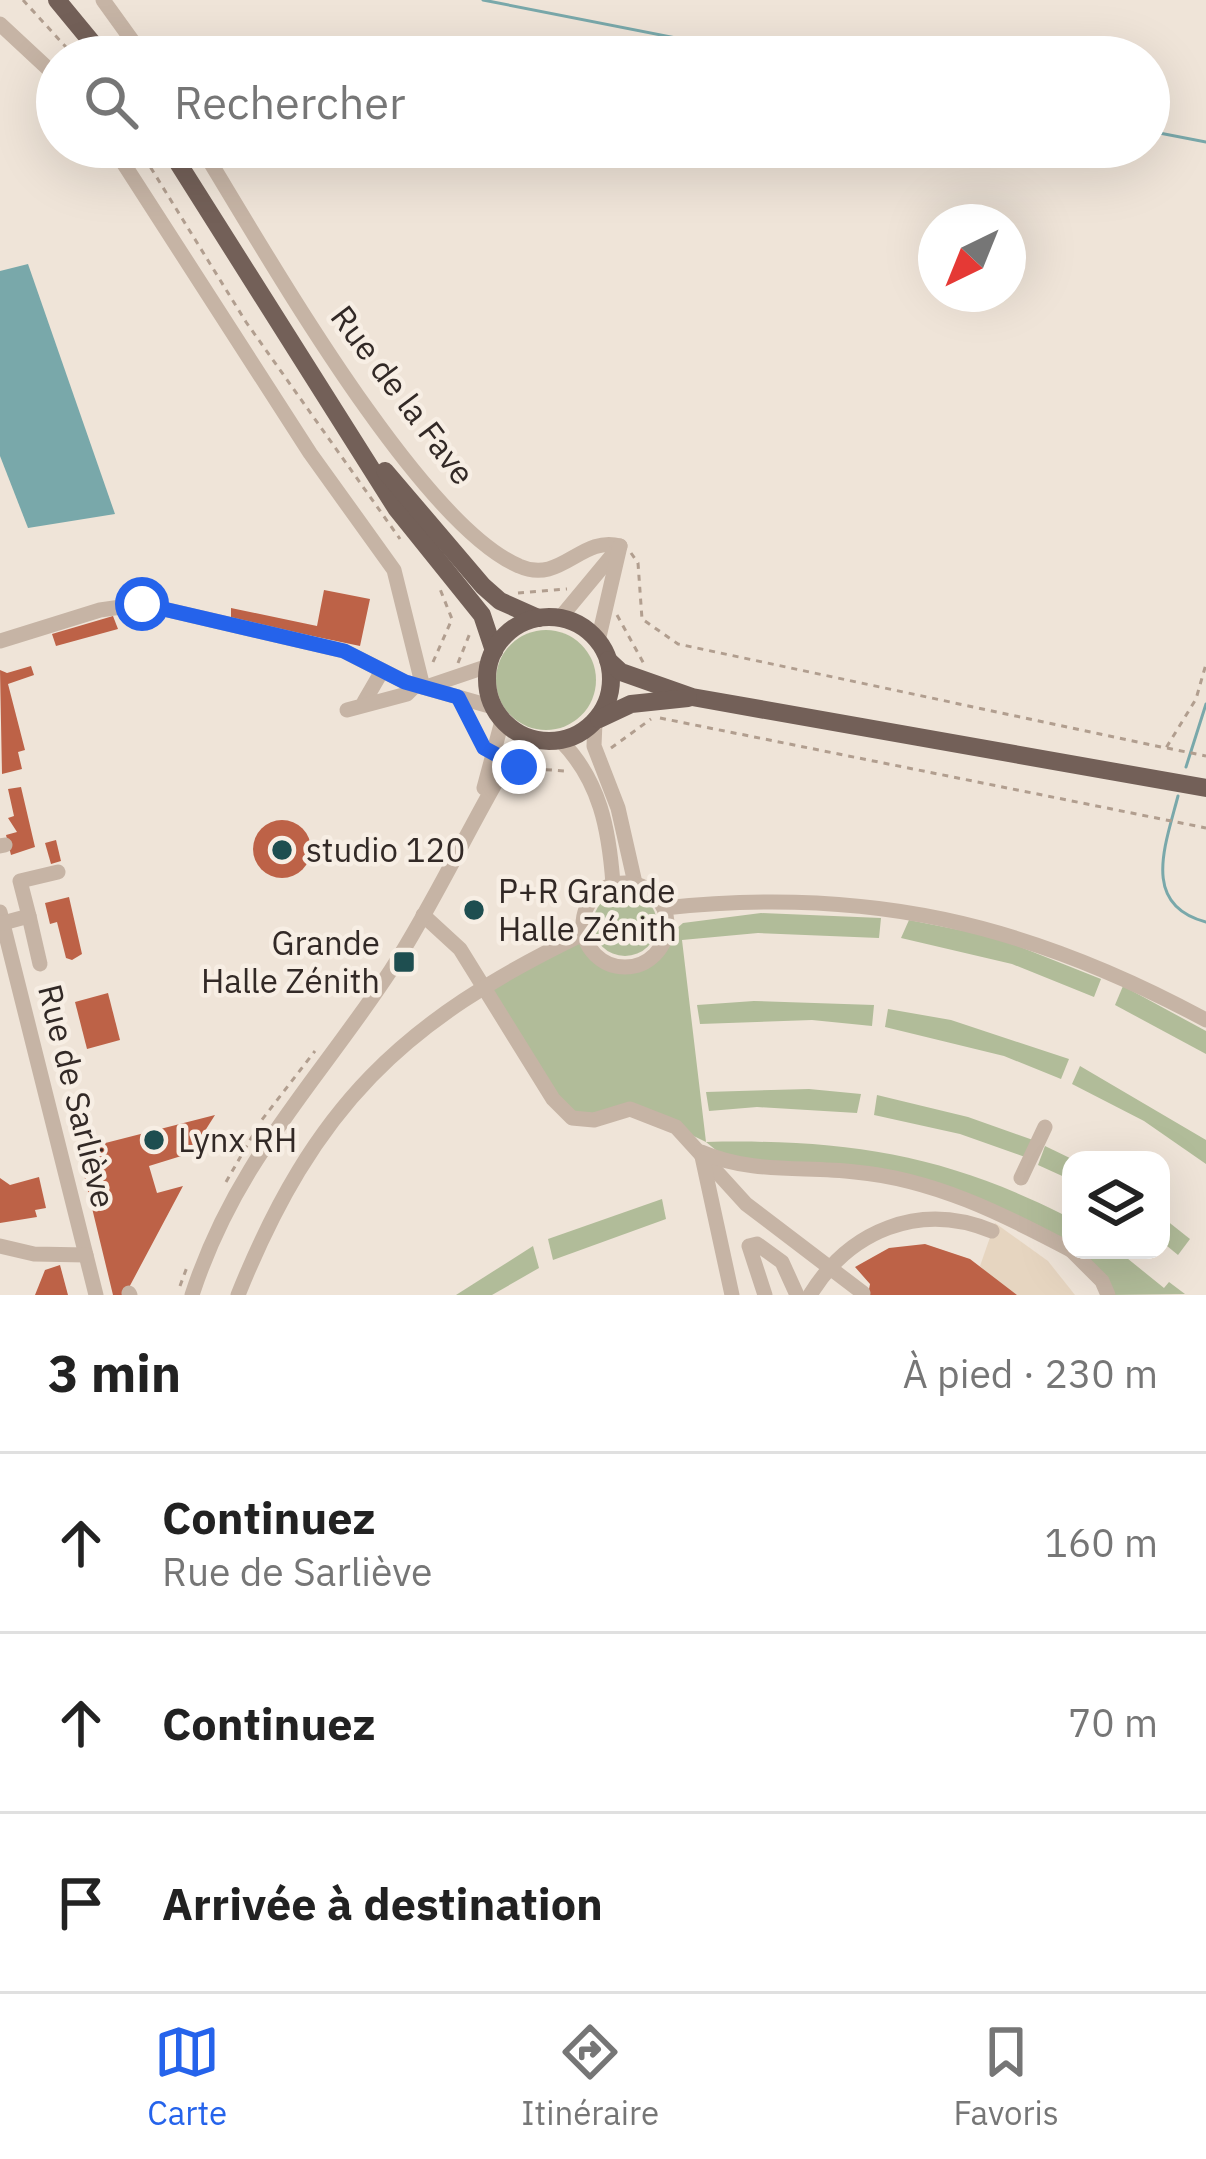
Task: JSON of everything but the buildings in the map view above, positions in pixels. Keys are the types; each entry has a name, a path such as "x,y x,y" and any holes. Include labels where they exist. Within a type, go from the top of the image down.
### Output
{"main road":[{"path":"57,0 87,36"},
{"path":"181,168 372,473 482,615 494,653"},
{"path":"311,371 410,504 500,601 538,618"},
{"path":"372,473 487,610 498,714 546,740 631,704 692,697"},
{"path":"494,653 523,623 560,618 598,641 621,672 692,697 1206,788"},
{"path":"595,722 610,693 608,660"}],"street":[{"path":"103,0 129,36"},
{"path":"0,24 36,57"},
{"path":"126,168 310,453 394,570 420,686"},
{"name":"Rue de la Fave","path":"214,168 344,374 447,506 499,554 531,570 563,566 597,544 620,546"},
{"path":"560,618 620,546"},
{"path":"598,641 620,546"},
{"path":"0,641 100,610 142,604 344,651 420,686 457,689 498,714 494,755 473,820"},
{"path":"457,689 494,653"},
{"path":"364,702 382,671"},
{"path":"347,710 420,686"},
{"path":"595,722 591,762 613,884"},
{"path":"473,820 482,817 513,765 546,740"},
{"path":"546,740 591,762 618,808 635,883 664,908 667,936 661,949 638,965 624,968 598,958 583,934 585,909 613,884 635,883"},
{"path":"192,1295 214,1236 253,1159 349,1031 423,915 507,763 546,740"},
{"path":"40,964 20,881 58,872"},
{"path":"664,908 735,901 862,902 1026,937 1206,1020"},
{"path":"423,915 460,949 553,1099 572,1118 594,1120 630,1109 676,1127 746,1204 863,1294"},
{"path":"1,917 29,916"},
{"name":"Rue de Sarliève","path":"1,917 96,1295"},
{"path":"238,1295 281,1199 342,1108 392,1053 482,985 583,934"},
{"path":"1021,1178 1045,1127"},
{"path":"701,1153 738,1168 858,1172 959,1195 1062,1246"},
{"path":"701,1153 732,1295"},
{"path":"810,1295 827,1266 874,1229 923,1220 992,1231"},
{"path":"765,1295 749,1246 757,1244 782,1262 797,1295"},
{"path":"0,1246 34,1255 86,1256"},
{"path":"1080,1259 1102,1281 1108,1295"}],"path":[{"path":"23,0 56,36"},
{"path":"151,168 246,322 406,547"},
{"path":"620,546 638,563 641,619 678,644 1206,756"},
{"path":"420,686 452,619 448,601 431,575"},
{"path":"500,601 525,590 556,587 583,593"},
{"path":"605,604 617,616 641,660 654,670"},
{"path":"482,615 459,655 457,689 471,730 494,755"},
{"path":"1166,748 1196,699 1206,664"},
{"path":"513,765 560,772 591,762 644,721 670,718 1206,828"},
{"path":"223,1188 261,1121 317,1048"},
{"path":"177,1295 189,1262"}],"green space":[{"path":"546,630 565,634 581,645 592,661 596,680 592,699 581,715 565,726 546,730 527,726 511,715 500,699 496,680 500,661 511,645 527,634"},
{"path":"625,892 648,901 657,924 648,947 625,956 602,947 593,924 602,901"},
{"path":"761,913 881,918 879,938 758,933 682,940 706,1142 650,1115 572,1118 481,985 583,934 602,959 629,968 654,956 683,923"},
{"path":"909,920 995,937 1101,979 1094,997 1012,964 901,938"},
{"path":"1123,986 1206,1031 1206,1054 1115,1005"},
{"path":"754,1001 874,1005 872,1026 812,1020 700,1024 697,1005"},
{"path":"888,1009 951,1020 1069,1059 1061,1079 1004,1056 885,1027"},
{"path":"1080,1066 1206,1140 1206,1164 1144,1121 1072,1084"},
{"path":"809,1089 861,1094 857,1113 757,1107 709,1111 706,1092"},
{"path":"877,1095 968,1117 1033,1140 1025,1157 960,1134 874,1115"},
{"path":"706,1142 846,1147 932,1164 1018,1193 1062,1215 1062,1246 959,1195 858,1172 738,1168"},
{"path":"1045,1146 1062,1154 1062,1176 1038,1165"},
{"path":"662,1199 666,1219 553,1260 548,1239"},
{"path":"1170,1223 1190,1239 1178,1255 1170,1248"},
{"path":"533,1246 539,1268 492,1295 456,1295"},
{"path":"1078,1259 1128,1259 1164,1288 1169,1282 1185,1294 1108,1295"}],"shaded area":[{"path":"995,1223 1048,1261 1075,1295 1017,1295 992,1279 980,1266"}],"water":[{"path":"28,264 115,514 28,528 0,456 0,271"}],"waterway":[{"path":"483,0 666,36"},
{"path":"1170,135 1206,142"},
{"path":"1186,767 1206,704"},
{"path":"1178,796 1164,853 1165,888 1186,914 1206,922"}],"place":[{"name":"studio 120","path":"282,850"},
{"name":"P+R Grande Halle Zénith","path":"474,910"},
{"name":"Grande Halle Zénith","path":"404,962"},
{"name":"Lynx RH","path":"154,1140"}],"route":[{"path":"142,604 344,651 405,682 458,697 484,748 519,767"}]}
